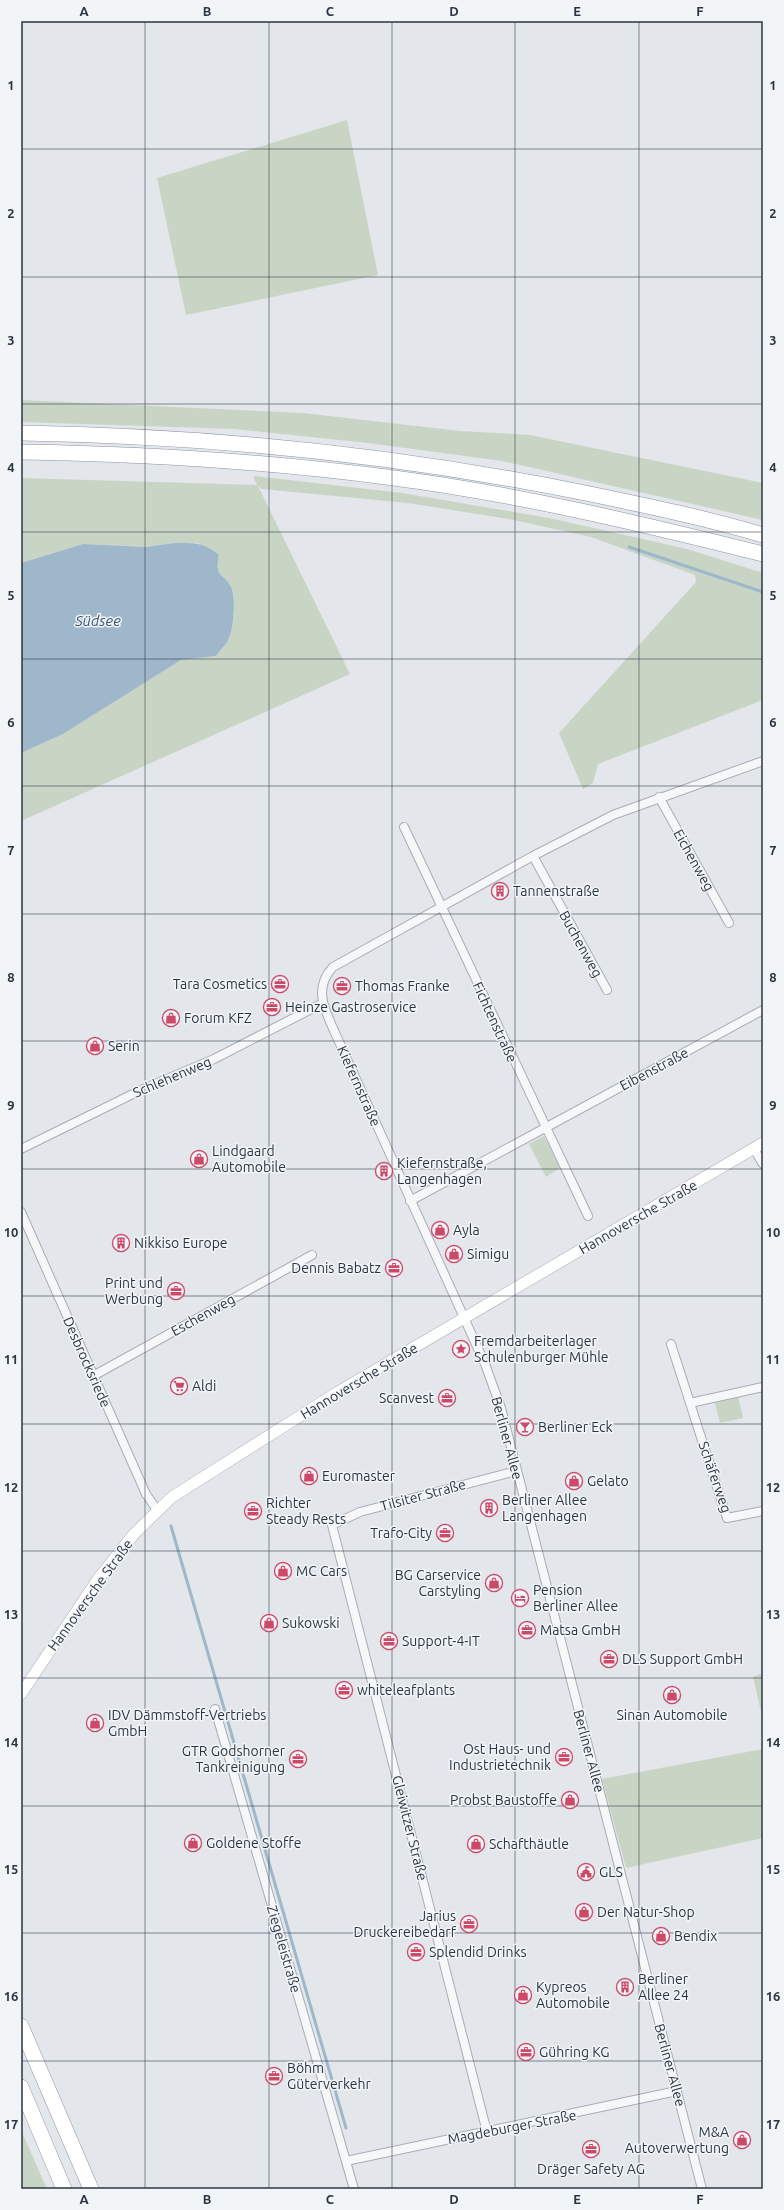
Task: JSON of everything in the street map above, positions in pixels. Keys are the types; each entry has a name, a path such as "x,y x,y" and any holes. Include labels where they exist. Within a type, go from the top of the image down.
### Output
{"highway":[{"path":"21,433 105,434 215,441 394,459 501,476 733,526 763,535"},
{"path":"21,452 106,453 215,459 386,477 500,494 628,521 763,554"},
{"path":"733,526 754,524 763,527"},
{"path":"21,2026 90,2189"},
{"path":"21,2087 64,2189"}],"main road":[{"name":"Hannoversche Straße","path":"21,1694 98,1579 134,1534 172,1497 338,1392 758,1146"}],"street":[{"path":"442,906 533,856 613,815 659,797 763,761"},
{"name":"Eichenweg","path":"659,797 729,923"},
{"name":"Fichtenstraße","path":"404,827 588,1216"},
{"name":"Buchenweg","path":"533,856 607,990"},
{"name":"Kiefernstraße","path":"442,906 333,967 322,985 322,1003 464,1318"},
{"name":"Schlehenweg","path":"21,1149 141,1090 214,1059 322,1003"},
{"name":"Eibenstraße","path":"410,1201 763,1010"},
{"path":"758,1146 763,1164"},
{"name":"Desbrocksriede","path":"21,1212 146,1494 157,1510"},
{"name":"Eschenweg","path":"94,1376 312,1255"},
{"name":"Berliner Allee","path":"464,1318 485,1364 501,1408 702,2189"},
{"name":"Schäferweg","path":"671,1344 727,1518 763,1511"},
{"path":"690,1403 763,1387"},
{"name":"Tilsiter Straße","path":"332,1525 360,1512 516,1470"},
{"name":"Gleiwitzer Straße","path":"332,1525 487,2132"},
{"name":"Ziegeleistraße","path":"215,1710 354,2189"},
{"name":"Magdeburger Straße","path":"346,2161 677,2091"}],"green space":[{"path":"347,120 378,275 186,315 157,178"},
{"path":"21,400 303,413 460,431 530,435 763,483 763,520 502,461 368,443 235,429 21,422"},
{"path":"253,476 402,493 549,518 687,549 763,573 763,700 598,764 593,783 583,789 559,733 696,582 695,575 591,537 509,519 408,503 262,489 258,486 350,674 21,821 21,753 63,734 181,660 216,656 226,643 231,633 234,598 231,587 219,572 219,555 198,543 175,543 146,547 83,544 21,563 21,478 257,485"},
{"path":"544,1136 560,1168 546,1177 529,1144"},
{"path":"738,1397 743,1418 720,1423 715,1403"},
{"path":"763,1673 763,1720 753,1677"},
{"path":"763,1749 763,1838 626,1868 602,1779"},
{"path":"21,2130 47,2189 21,2189"}],"water":[{"name":"Südsee","path":"175,543 203,545 219,555 219,572 231,587 234,598 231,633 225,645 216,656 181,660 63,734 21,753 21,563 83,544 146,547"}],"waterway":[{"path":"629,547 763,592"},
{"path":"171,1526 346,2128"}],"place":[{"name":"Tannenstraße","path":"500,891"},
{"name":"Tara Cosmetics","path":"280,984"},
{"name":"Thomas Franke","path":"342,986"},
{"name":"Heinze Gastroservice","path":"272,1007"},
{"name":"Forum KFZ","path":"171,1018"},
{"name":"Serin","path":"95,1046"},
{"name":"Lindgaard Automobile","path":"199,1159"},
{"name":"Kiefernstraße, Langenhagen","path":"384,1171"},
{"name":"Ayla","path":"440,1230"},
{"name":"Nikkiso Europe","path":"121,1243"},
{"name":"Simigu","path":"454,1254"},
{"name":"Dennis Babatz","path":"394,1268"},
{"name":"Print und Werbung","path":"176,1291"},
{"name":"Fremdarbeiterlager Schulenburger Mühle","path":"461,1349"},
{"name":"Aldi","path":"179,1386"},
{"name":"Scanvest","path":"447,1398"},
{"name":"Berliner Eck","path":"525,1427"},
{"name":"Euromaster","path":"309,1476"},
{"name":"Gelato","path":"574,1481"},
{"name":"Berliner Allee Langenhagen","path":"489,1508"},
{"name":"Richter Steady Rests","path":"253,1511"},
{"name":"Trafo-City","path":"445,1533"},
{"name":"MC Cars","path":"283,1571"},
{"name":"BG Carservice Carstyling","path":"494,1583"},
{"name":"Pension Berliner Allee","path":"520,1598"},
{"name":"Sukowski","path":"269,1623"},
{"name":"Matsa GmbH","path":"527,1630"},
{"name":"Support-4-IT","path":"389,1641"},
{"name":"DLS Support GmbH","path":"609,1659"},
{"name":"whiteleafplants","path":"344,1690"},
{"name":"Sinan Automobile","path":"672,1695"},
{"name":"IDV Dämmstoff-Vertriebs GmbH","path":"95,1723"},
{"name":"Ost Haus- und Industrietechnik","path":"564,1757"},
{"name":"GTR Godshorner Tankreinigung","path":"298,1759"},
{"name":"Probst Baustoffe","path":"570,1800"},
{"name":"Goldene Stoffe","path":"193,1843"},
{"name":"Schafthäutle","path":"476,1844"},
{"name":"GLS","path":"586,1872"},
{"name":"Der Natur-Shop","path":"584,1912"},
{"name":"Jarius Druckereibedarf","path":"469,1924"},
{"name":"Bendix","path":"661,1936"},
{"name":"Splendid Drinks","path":"416,1952"},
{"name":"Berliner Allee 24","path":"625,1987"},
{"name":"Kypreos Automobile","path":"523,1995"},
{"name":"Gühring KG","path":"526,2052"},
{"name":"Böhm Güterverkehr","path":"274,2076"},
{"name":"M&A Autoverwertung","path":"742,2140"},
{"name":"Dräger Safety AG","path":"591,2149"}]}
